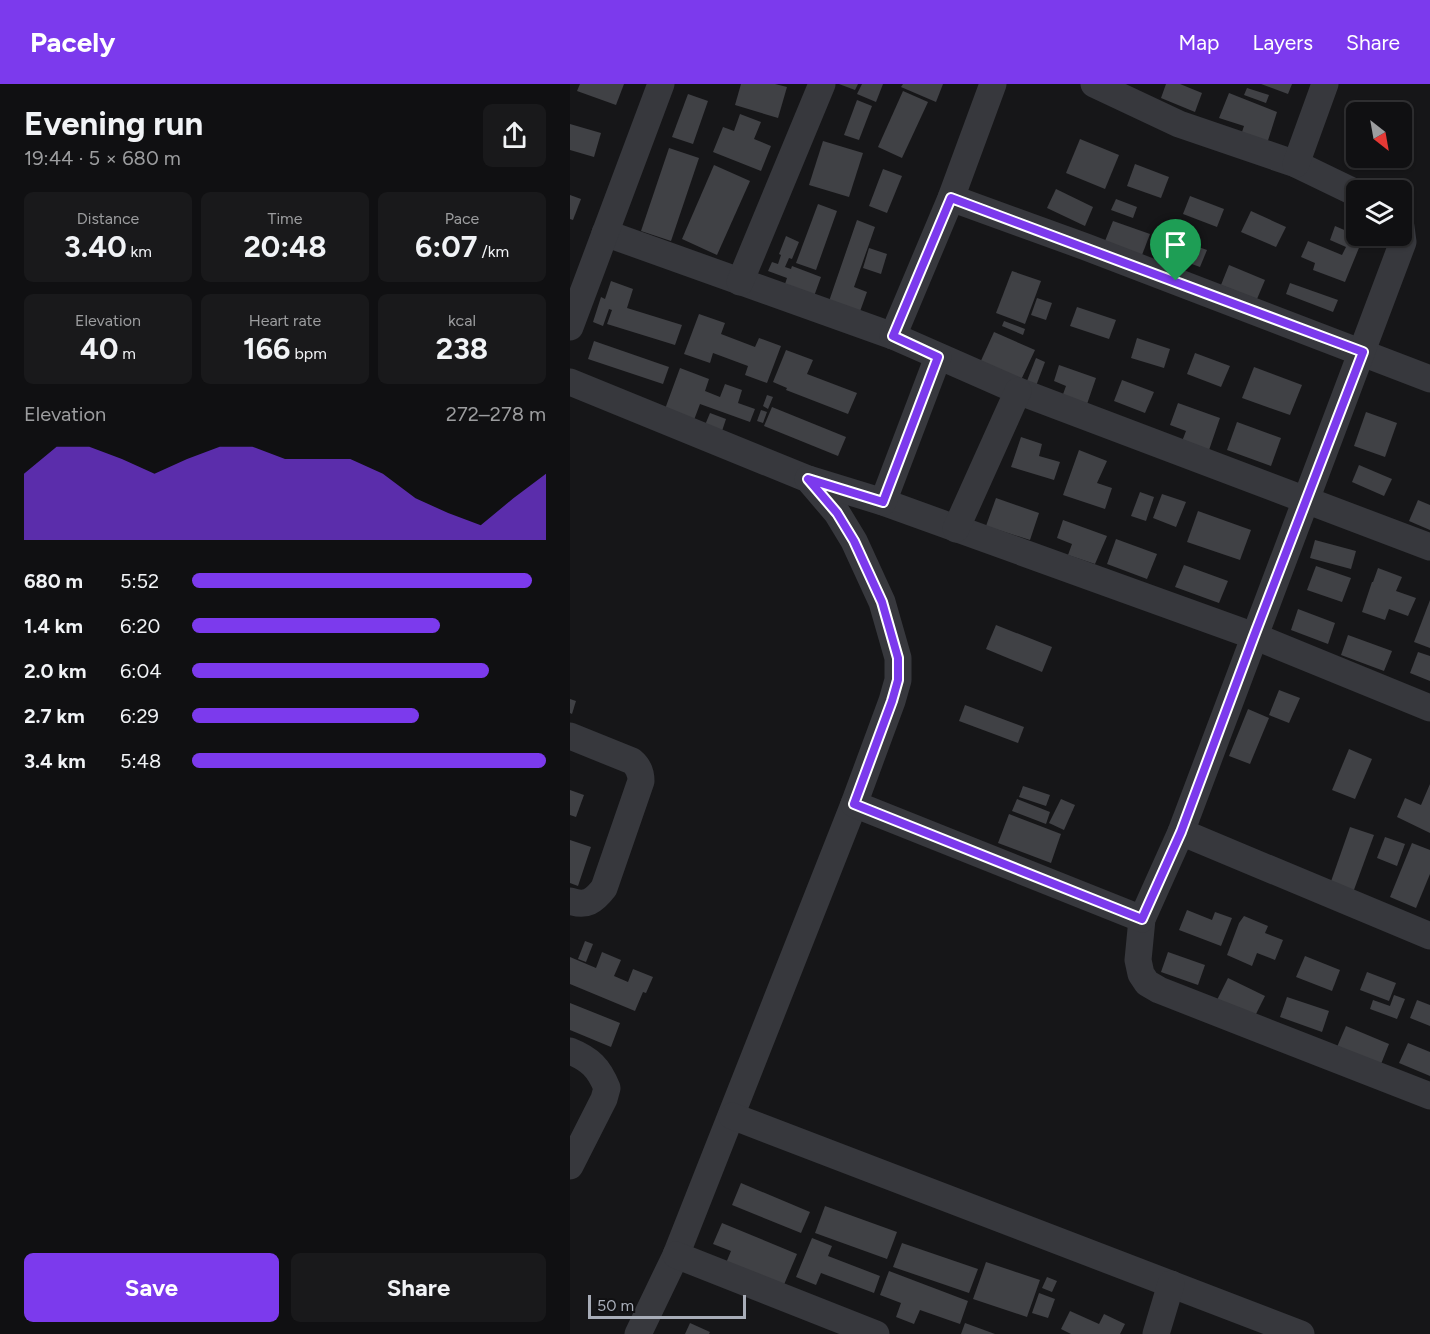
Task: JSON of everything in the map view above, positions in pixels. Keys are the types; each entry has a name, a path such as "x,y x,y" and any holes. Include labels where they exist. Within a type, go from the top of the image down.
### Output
{"street":[{"path":"570,327 661,84"},
{"path":"740,282 822,84"},
{"path":"893,336 951,198 993,84"},
{"path":"1094,84 1179,124 1296,164 1346,188"},
{"path":"1296,164 1325,84"},
{"path":"951,198 1430,379"},
{"path":"605,233 893,336 1018,391 1430,547"},
{"path":"1402,246 1181,832 1142,919 1138,960 1147,983 1159,990 1430,1096"},
{"path":"883,502 938,357"},
{"path":"570,382 808,479 883,502 1254,636 1430,708"},
{"path":"956,529 1018,391"},
{"path":"639,1334 676,1255 732,1116 854,804 898,680 898,658 882,602 854,541 837,513 808,479"},
{"path":"570,736 632,761 641,775 641,781 604,888 588,903 579,904 570,901"},
{"path":"854,804 1142,919"},
{"path":"1181,832 1430,936"},
{"path":"570,1051 585,1057 603,1077 607,1088 604,1099 570,1166"},
{"path":"732,1116 1301,1334"},
{"path":"676,1255 820,1324 876,1334"},
{"path":"1156,1334 1171,1284"}],"building":[{"path":"580,84 624,84 616,105 577,91"},
{"path":"741,84 775,84 787,87 778,118 735,105"},
{"path":"839,84 858,84 855,90"},
{"path":"862,84 883,84 876,102 857,94"},
{"path":"903,84 943,84 936,102 901,87"},
{"path":"1166,84 1180,84 1202,93 1195,112 1161,98"},
{"path":"1261,84 1292,84 1288,94"},
{"path":"1247,88 1269,95 1266,103 1244,95"},
{"path":"903,91 928,102 902,158 878,147"},
{"path":"1229,93 1277,112 1265,150 1239,141 1244,126 1219,118"},
{"path":"688,94 708,101 693,144 672,137"},
{"path":"857,100 872,106 859,140 844,135"},
{"path":"740,114 761,122 754,139 771,146 761,171 713,152 723,127 734,131"},
{"path":"570,124 601,133 594,157 570,150"},
{"path":"1080,139 1119,155 1105,189 1066,173"},
{"path":"823,141 863,153 849,197 809,185"},
{"path":"669,148 699,158 671,241 641,231"},
{"path":"1135,164 1169,177 1161,198 1127,186"},
{"path":"714,165 750,181 717,255 682,239"},
{"path":"883,169 902,176 887,213 869,206"},
{"path":"1056,189 1093,207 1085,226 1047,208"},
{"path":"570,195 581,199 573,220 570,219"},
{"path":"1190,196 1224,209 1217,227 1183,214"},
{"path":"1116,199 1137,207 1133,218 1111,210"},
{"path":"818,204 837,211 816,270 796,263"},
{"path":"1251,211 1286,227 1276,247 1241,232"},
{"path":"857,220 875,227 854,287 867,292 858,317 827,307"},
{"path":"1113,221 1150,234 1142,255 1105,241"},
{"path":"1335,226 1346,231 1346,246 1360,246 1345,282 1313,270 1315,263 1301,257 1308,241 1342,255 1346,247 1330,240"},
{"path":"786,236 799,242 792,259 789,258 785,267 791,269 792,266 821,277 813,299 784,287 787,278 768,271 772,262 778,264"},
{"path":"1176,239 1207,250 1200,267 1170,256"},
{"path":"869,248 887,254 881,274 863,268"},
{"path":"1229,265 1265,280 1257,299 1221,285"},
{"path":"1012,271 1041,281 1025,324 996,313"},
{"path":"611,281 633,289 627,308 682,325 675,345 607,324 612,310 609,309 603,326 593,322 601,297 605,299"},
{"path":"1290,283 1338,300 1333,312 1286,294"},
{"path":"1037,298 1052,303 1046,320 1031,315"},
{"path":"1077,307 1116,320 1109,339 1070,326"},
{"path":"699,314 725,323 721,334 755,347 759,338 781,346 767,383 745,375 748,366 713,353 710,363 684,354"},
{"path":"1004,321 1025,329 1023,335 1002,326"},
{"path":"994,332 1035,350 1021,380 979,365"},
{"path":"1137,338 1170,349 1164,368 1131,358"},
{"path":"594,341 669,367 663,384 588,359"},
{"path":"786,350 813,360 807,374 857,393 848,414 786,390 787,388 773,382"},
{"path":"1195,353 1230,366 1221,387 1187,374"},
{"path":"1036,358 1045,362 1033,394 1023,391"},
{"path":"1059,365 1096,378 1086,407 1062,397 1066,386 1054,381"},
{"path":"1254,367 1302,385 1290,415 1242,398"},
{"path":"680,368 709,379 705,391 720,397 725,384 742,390 738,403 755,409 750,422 700,404 694,420 665,409"},
{"path":"1122,380 1154,392 1145,413 1114,401"},
{"path":"767,395 773,397 768,409 763,406"},
{"path":"1178,403 1220,418 1208,453 1181,444 1186,431 1170,425"},
{"path":"772,407 846,437 838,456 764,426"},
{"path":"761,410 767,412 763,423 757,421"},
{"path":"1366,412 1397,423 1385,457 1354,446"},
{"path":"710,413 726,419 722,431 705,425"},
{"path":"1237,422 1281,438 1271,466 1227,450"},
{"path":"1021,437 1042,444 1039,456 1060,462 1054,480 1011,467"},
{"path":"1079,450 1107,461 1097,483 1112,488 1105,509 1063,495"},
{"path":"1359,465 1392,479 1384,496 1352,482"},
{"path":"1140,492 1154,497 1146,521 1131,516"},
{"path":"1162,494 1186,502 1176,527 1153,518"},
{"path":"996,498 1039,513 1030,540 986,526"},
{"path":"1418,500 1430,505 1430,530 1409,521"},
{"path":"1198,511 1251,530 1240,560 1187,542"},
{"path":"1063,520 1107,536 1095,564 1068,555 1072,544 1057,538"},
{"path":"1116,539 1157,554 1147,579 1107,564"},
{"path":"1315,540 1356,551 1351,569 1310,558"},
{"path":"1184,565 1228,581 1219,603 1175,587"},
{"path":"1316,566 1351,578 1342,602 1307,590"},
{"path":"1378,568 1402,577 1396,591 1416,598 1408,616 1389,609 1385,620 1362,612"},
{"path":"1430,600 1430,648 1414,642"},
{"path":"1298,609 1335,623 1328,644 1291,630"},
{"path":"996,625 1052,647 1042,672 986,649"},
{"path":"1348,635 1392,651 1384,671 1341,655"},
{"path":"1418,652 1430,656 1430,681 1410,673"},
{"path":"1279,690 1300,698 1289,723 1269,715"},
{"path":"570,699 576,701 572,714 570,713"},
{"path":"965,705 1024,727 1018,743 959,721"},
{"path":"1248,709 1269,718 1250,764 1229,756"},
{"path":"1349,749 1372,759 1355,799 1332,790"},
{"path":"1430,784 1430,833 1397,817 1405,798 1421,805"},
{"path":"1023,786 1050,795 1046,806 1019,797"},
{"path":"570,790 584,795 576,817 570,815"},
{"path":"1017,799 1050,812 1046,824 1012,811"},
{"path":"1061,799 1075,805 1064,830 1049,823"},
{"path":"1009,814 1061,834 1051,863 998,843"},
{"path":"1350,827 1374,835 1351,898 1328,890"},
{"path":"1385,837 1405,844 1397,866 1377,858"},
{"path":"570,840 591,847 578,886 570,883"},
{"path":"1412,843 1430,850 1430,874 1416,908 1390,897"},
{"path":"1187,910 1212,920 1215,912 1232,918 1221,946 1179,930"},
{"path":"1244,916 1268,926 1265,933 1283,940 1275,960 1257,953 1252,966 1227,955"},
{"path":"585,941 593,944 586,962 578,959"},
{"path":"602,952 621,960 614,976 628,982 633,969 653,977 646,993 643,992 635,1011 570,984 570,957 596,968"},
{"path":"1168,952 1205,965 1198,985 1161,972"},
{"path":"1305,956 1340,970 1332,991 1296,977"},
{"path":"1367,972 1396,983 1389,1001 1360,990"},
{"path":"1228,978 1265,996 1254,1018 1217,1000"},
{"path":"1394,995 1405,999 1397,1019 1370,1009 1373,1000 1390,1006"},
{"path":"1287,997 1329,1011 1322,1032 1280,1017"},
{"path":"1417,1000 1430,1005 1430,1026 1410,1018"},
{"path":"570,1003 620,1023 611,1047 570,1030"},
{"path":"1346,1026 1389,1044 1381,1064 1337,1047"},
{"path":"1408,1043 1430,1052 1430,1076 1399,1063"},
{"path":"741,1183 810,1212 801,1233 732,1205"},
{"path":"825,1206 897,1232 887,1259 815,1233"},
{"path":"722,1223 797,1254 783,1287 726,1263 731,1251 713,1244"},
{"path":"812,1238 832,1246 828,1256 880,1276 874,1293 821,1273 816,1285 796,1277"},
{"path":"902,1243 978,1269 969,1293 893,1267"},
{"path":"986,1262 1040,1280 1027,1317 973,1299"},
{"path":"889,1271 968,1301 960,1324 920,1310 914,1324 896,1317 901,1303 880,1295"},
{"path":"1047,1277 1057,1281 1052,1292 1042,1288"},
{"path":"1039,1293 1055,1299 1048,1318 1032,1313"},
{"path":"1070,1311 1099,1324 1104,1314 1125,1324 1120,1334 1071,1334 1061,1329"},
{"path":"690,1323 710,1332 709,1334 685,1334"},
{"path":"965,1323 995,1334 961,1334"}],"route":[{"path":"951,198 1176,281 1363,352 1181,832 1142,919 854,804 892,701 898,680 898,658 882,602 854,541 837,513 808,479 883,502 938,357 893,336 951,198"}]}
